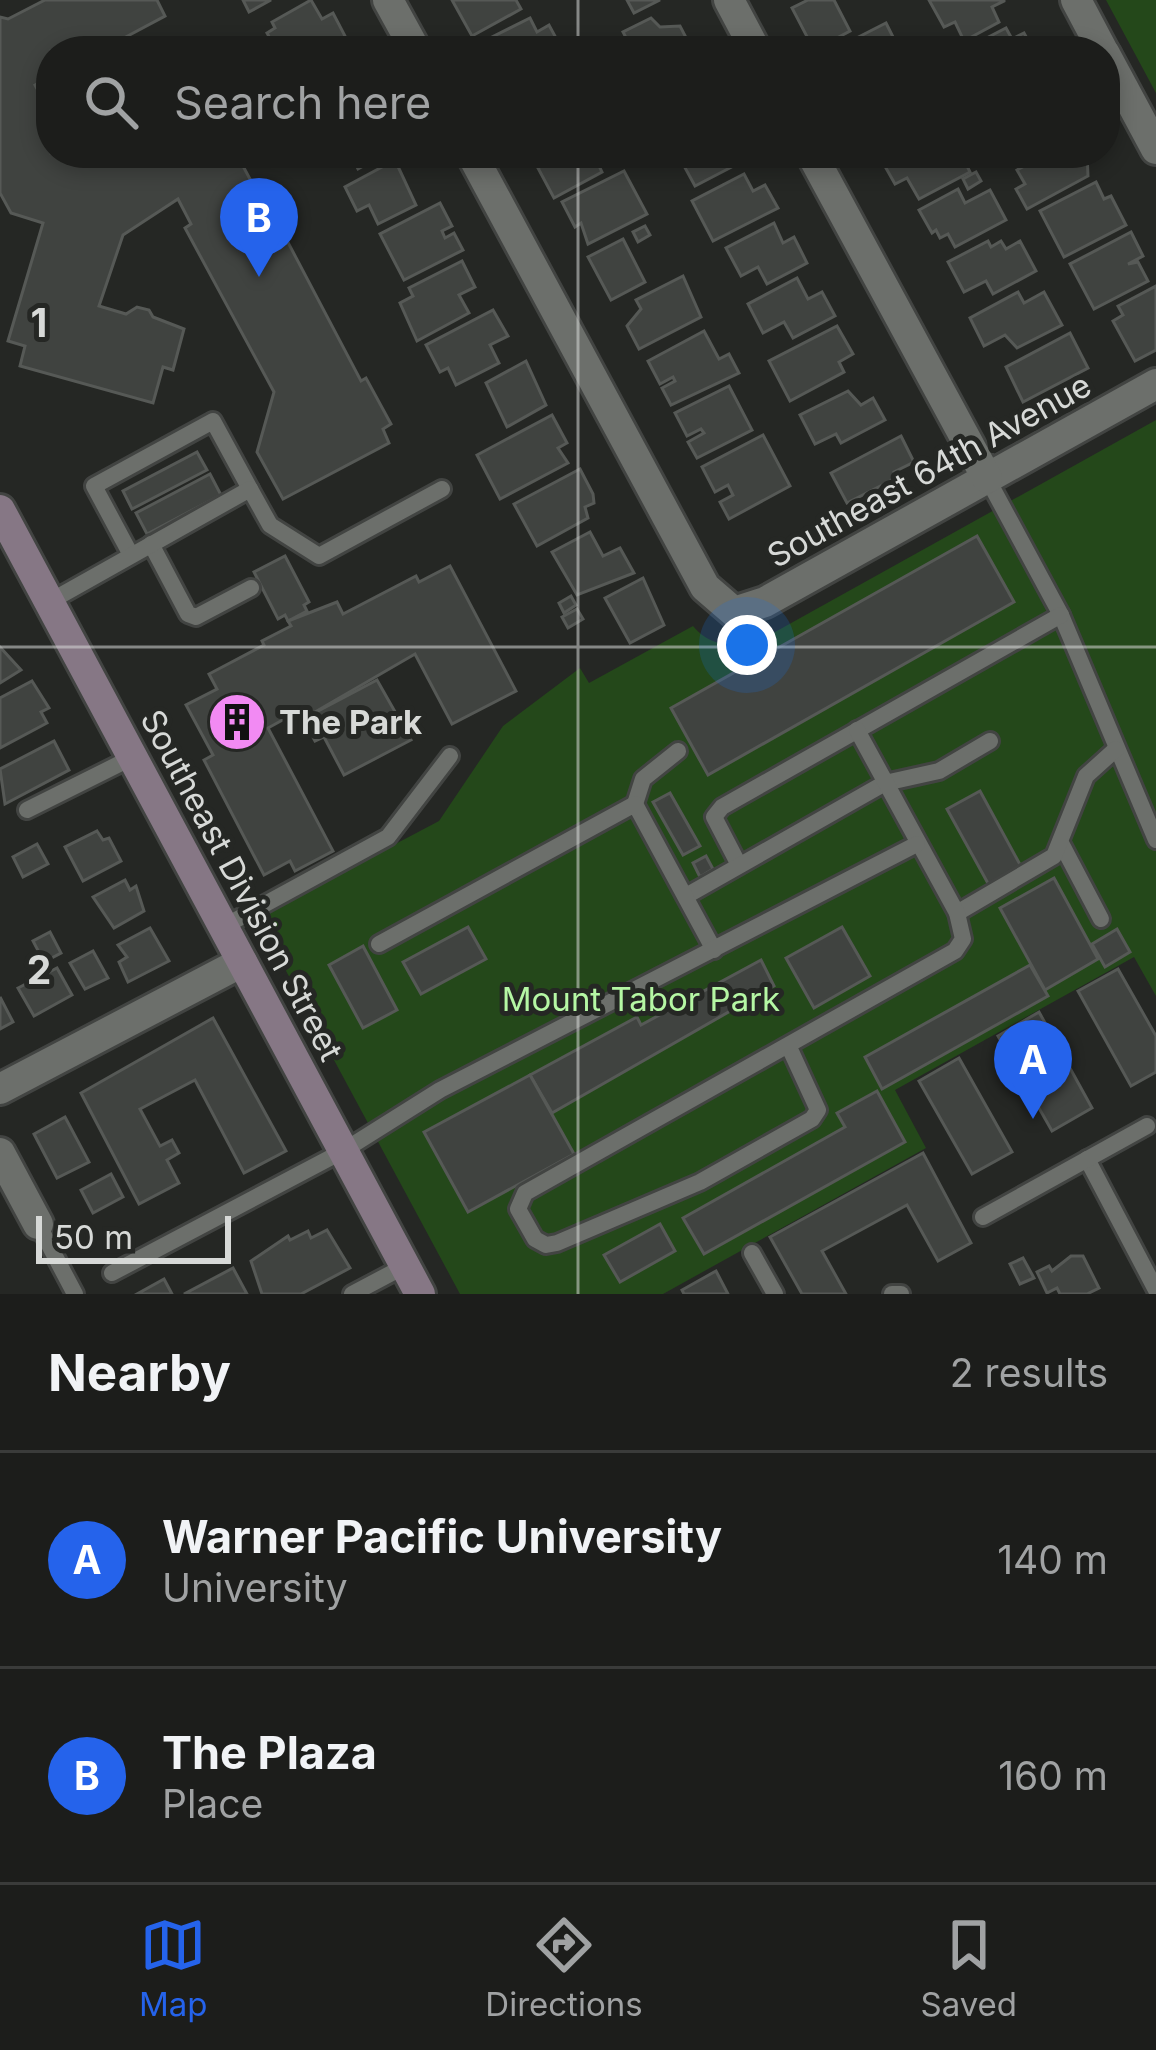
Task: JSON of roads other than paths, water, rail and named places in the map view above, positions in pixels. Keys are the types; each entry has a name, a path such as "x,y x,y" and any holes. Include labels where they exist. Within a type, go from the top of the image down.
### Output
{"main road":[{"name":"Southeast Division Street","path":"2,520 420,1294"}],"street":[{"path":"388,0 408,36"},
{"path":"729,0 748,36"},
{"path":"1076,0 1095,36"},
{"path":"1120,83 1156,149"},
{"name":"Southeast 64th Avenue","path":"479,168 706,587 734,612 765,602 1156,384"},
{"path":"819,168 987,478"},
{"path":"0,1088 242,962"},
{"path":"0,1153 38,1224"}],"lane":[{"path":"131,555 94,486 213,421 270,524 319,556 442,489"},
{"path":"987,478 1061,615 1156,840"},
{"path":"49,602 250,489"},
{"path":"151,544 188,614 196,617 251,588"},
{"path":"739,866 714,817 722,807 1061,615"},
{"path":"789,1047 815,1097 818,1110 812,1119 700,1182 556,1243 546,1246 535,1239 518,1209 525,1193 955,951 963,939 957,913 856,730"},
{"path":"686,896 885,783 939,771 990,741"},
{"path":"957,913 1040,866 1062,845 1086,776 1116,749"},
{"path":"379,944 635,804 643,779 678,752"},
{"path":"224,927 388,837 450,756"},
{"path":"27,810 133,757"},
{"path":"635,804 714,950"},
{"path":"112,1273 343,1151 440,1090 917,844"},
{"path":"1062,845 1101,919"},
{"path":"983,1216 1147,1126"},
{"path":"1087,1159 1156,1290"},
{"path":"38,1224 76,1294"},
{"path":"752,1253 775,1294"},
{"path":"352,1294 405,1266"}],"place":[{"name":"The Plaza","path":"259,277"},
{"name":"The Park","path":"237,722"},
{"name":"Warner Pacific University","path":"1033,1119"}],"park label":[{"name":"Mount Tabor Park","path":"641,999"}]}
